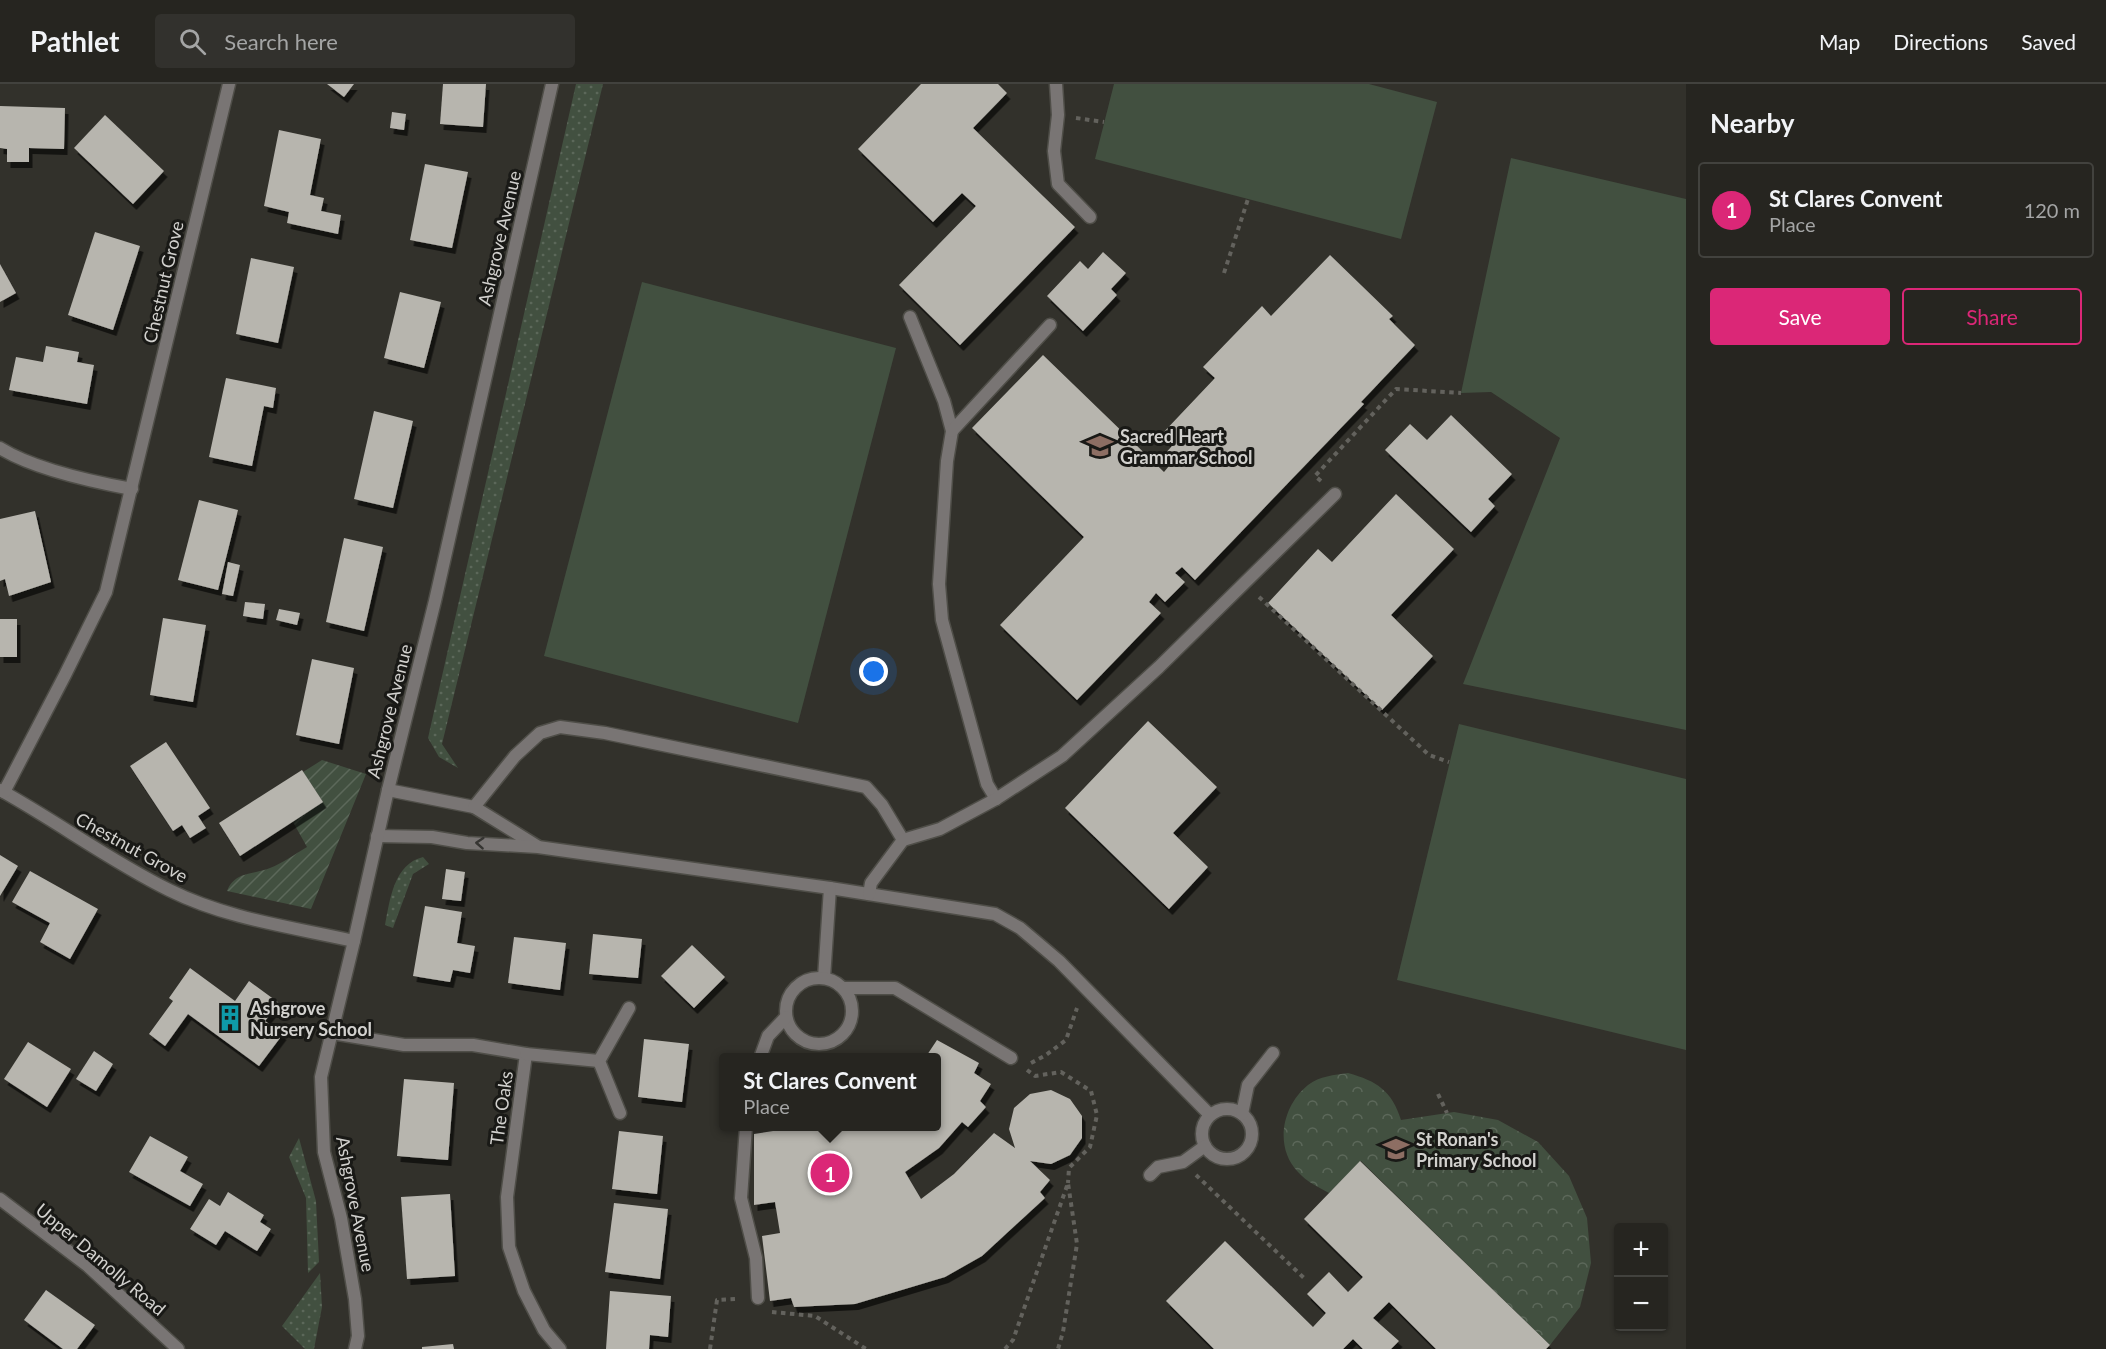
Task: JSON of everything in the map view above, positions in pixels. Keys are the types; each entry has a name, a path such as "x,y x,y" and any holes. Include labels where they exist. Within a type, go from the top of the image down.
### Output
{"street":[{"name":"Chestnut Grove","path":"229,84 106,592 66,675 2,791 82,842 171,891 239,916 354,941"},
{"name":"Ashgrove Avenue","path":"355,1349 358,1336 355,1299 341,1218 324,1152 321,1077 435,601 552,84"},
{"path":"1056,84 1058,115 1054,151 1058,184 1090,217"},
{"path":"910,317 945,401 952,431 947,461 939,584 942,620 987,784 996,799"},
{"path":"952,431 1050,325"},
{"path":"0,447 15,457 104,484 132,489"},
{"path":"868,894 871,883 903,840 940,829 996,799 1062,756 1159,667 1335,494"},
{"path":"474,807 515,756 540,733 560,727 605,733 866,787 882,805 903,840"},
{"path":"388,790 474,807 538,847"},
{"path":"377,836 432,837 468,843 538,847 995,914 1020,928 1086,988 1210,1114"},
{"path":"824,978 830,888"},
{"path":"843,988 852,1006 849,1027 834,1041 813,1045 795,1035 786,1017 789,996 804,981 824,978 843,988 895,988 1011,1058"},
{"path":"599,1061 629,1008"},
{"path":"762,1053 768,1036 786,1017"},
{"name":"The Oaks","path":"332,1033 404,1046 473,1045 526,1054 507,1197 509,1247 524,1291 544,1330 560,1349"},
{"path":"1242,1114 1248,1085 1273,1053"},
{"path":"526,1054 599,1061"},
{"path":"599,1061 620,1113"},
{"path":"1226,1108 1242,1114 1251,1127 1252,1135 1246,1150 1233,1158 1225,1159 1210,1153 1205,1146 1202,1130 1210,1114 1226,1108"},
{"path":"746,1131 741,1198 756,1258 758,1298"},
{"path":"1150,1175 1158,1167 1183,1162 1205,1146"},
{"name":"Upper Damolly Road","path":"0,1199 87,1266 178,1349"}],"path":[{"path":"1224,273 1248,199"},
{"path":"1335,494 1315,476 1396,389 1461,393"},
{"path":"1243,583 1429,755 1449,762"},
{"path":"1011,1058 1033,1063 1066,1040 1086,988"},
{"path":"1011,1058 1035,1076 1061,1072 1091,1091 1097,1115 1090,1147 1069,1168 1068,1183 1077,1244 1063,1332 1058,1349"},
{"path":"1438,1094 1447,1113"},
{"path":"1183,1162 1305,1279"},
{"path":"1005,1349 1013,1340 1068,1183"},
{"path":"815,1316 866,1349"}],"green space":[{"path":"576,84 603,84 442,744 458,768 439,757 428,738"},
{"path":"1114,84 1369,84 1437,102 1401,239 1095,159"},
{"path":"1511,158 1686,199 1686,730 1463,684 1560,438 1491,392 1461,393"},
{"path":"642,282 896,348 798,723 544,656"},
{"path":"1459,724 1686,779 1686,1050 1397,980"},
{"path":"322,760 366,774 311,909 227,891 230,885 240,877 275,866 307,847 293,822 323,802 303,772"},
{"path":"423,857 429,864 413,874 393,928 385,925 395,884 400,875 413,861"},
{"path":"1348,1073 1375,1084 1388,1094 1401,1120 1454,1112 1498,1120 1538,1142 1569,1176 1587,1218 1591,1263 1580,1307 1550,1345 1361,1161 1329,1193 1305,1179 1290,1162 1286,1151 1284,1127 1292,1104 1299,1094 1313,1082 1327,1076"},
{"path":"299,1138 316,1201 319,1262 308,1273 306,1198 289,1157"},
{"path":"320,1273 322,1307 314,1349 305,1349 282,1326"}],"building":[{"path":"327,84 354,84 344,97"},
{"path":"443,84 486,84 483,127 440,124"},
{"path":"921,84 998,84 1007,93 973,128 1075,227 960,345 899,285 976,206 962,193 933,222 858,149"},
{"path":"0,106 65,108 64,149 29,148 29,162 7,162 7,149 0,148"},
{"path":"392,112 406,114 404,130 390,128"},
{"path":"105,115 164,171 133,204 74,148"},
{"path":"279,130 321,139 310,195 324,198 321,211 341,215 338,234 287,223 289,212 264,206"},
{"path":"425,164 468,172 452,248 410,240"},
{"path":"95,232 140,246 113,330 68,315"},
{"path":"1103,252 1126,273 1111,289 1117,295 1083,331 1047,296 1080,261 1088,269"},
{"name":"Sacred Heart Grammar School","path":"1330,255 1393,316 1389,319 1415,345 1361,402 1364,404 1195,580 1182,567 1175,573 1185,582 1165,602 1156,593 1149,602 1161,613 1077,700 1000,625 1084,537 972,428 1043,355 1164,472 1169,466 1161,458 1172,446 1161,435 1215,378 1203,367 1262,306 1271,316"},
{"path":"251,258 294,267 278,343 236,334"},
{"path":"0,264 16,293 0,302"},
{"path":"400,292 441,302 424,368 384,358"},
{"path":"46,346 79,352 77,362 94,365 87,404 9,390 16,357 43,362"},
{"path":"226,378 276,388 273,408 264,406 252,466 209,457"},
{"path":"374,411 413,421 393,508 354,499"},
{"path":"1451,415 1512,474 1488,499 1495,506 1471,532 1385,450 1410,424 1427,440"},
{"path":"1396,494 1454,549 1391,615 1433,656 1382,710 1268,603 1318,549 1332,562"},
{"path":"199,500 238,510 218,590 178,580"},
{"path":"35,511 51,582 9,596 5,579 0,581 0,519"},
{"path":"344,538 383,547 364,631 326,622"},
{"path":"228,562 240,565 233,596 222,594"},
{"path":"245,602 265,604 263,619 243,616"},
{"path":"279,609 300,613 297,625 276,620"},
{"path":"163,618 206,625 193,702 150,695"},
{"path":"0,619 17,619 17,657 0,657"},
{"path":"312,659 354,668 339,744 296,735"},
{"path":"1148,721 1217,787 1173,833 1208,867 1169,909 1065,808"},
{"path":"166,742 210,808 198,816 206,828 190,838 182,825 173,831 130,766"},
{"path":"302,770 323,802 240,856 219,823"},
{"path":"0,855 18,866 0,896"},
{"path":"446,869 465,872 461,901 442,899"},
{"path":"30,871 98,909 70,959 40,942 50,923 12,902"},
{"path":"425,906 462,912 457,943 475,946 470,973 453,970 450,982 413,976"},
{"path":"593,934 642,939 638,978 589,974"},
{"path":"514,937 566,943 560,990 508,983"},
{"path":"692,945 725,977 694,1008 661,976"},
{"name":"Ashgrove Nursery School","path":"190,968 235,1001 249,981 279,1003 265,1021 283,1034 259,1066 188,1014 165,1046 149,1034 173,1001 169,998"},
{"path":"644,1039 689,1044 682,1102 638,1097"},
{"path":"937,1040 979,1063 974,1073 991,1084 980,1101 986,1107 968,1127 962,1122 939,1148 905,1172 921,1199 954,1174 994,1133 1015,1148 1009,1129 1014,1108 1030,1094 1051,1090 1070,1099 1082,1116 1082,1138 1070,1155 1051,1164 1030,1161 1050,1180 1040,1192 1045,1198 982,1256 945,1277 855,1304 794,1307 791,1298 770,1301 762,1236 780,1233 775,1202 754,1205 754,1134 773,1131 941,1131 941,1053 928,1053"},
{"path":"28,1042 71,1069 47,1107 4,1079"},
{"path":"94,1051 113,1064 96,1091 76,1079"},
{"path":"404,1079 454,1083 448,1160 397,1156"},
{"path":"619,1131 663,1136 657,1194 612,1189"},
{"path":"150,1136 188,1157 180,1171 203,1184 190,1206 129,1172"},
{"name":"St Ronan's Primary School","path":"1360,1161 1550,1345 1546,1349 1436,1349 1389,1302 1373,1318 1399,1341 1391,1349 1363,1349 1353,1339 1343,1349 1214,1349 1166,1301 1225,1241 1313,1327 1326,1313 1307,1294 1329,1272 1348,1292 1363,1277 1304,1219"},
{"path":"228,1192 264,1215 260,1222 271,1229 257,1251 225,1231 216,1245 190,1229 209,1199 220,1206"},
{"path":"450,1194 455,1276 407,1279 401,1197"},
{"path":"614,1203 668,1209 660,1279 605,1272"},
{"path":"46,1290 95,1325 77,1349 63,1349 24,1320"},
{"path":"610,1291 671,1296 668,1337 650,1335 649,1349 606,1349"},
{"path":"453,1344 454,1349 422,1349 422,1347"}],"place":[{"name":"Sacred Heart Grammar School","path":"1100,446"},
{"name":"Ashgrove Nursery School","path":"230,1018"},
{"name":"St Ronan's Primary School","path":"1396,1149"},
{"name":"St Clares Convent","path":"830,1173"}]}
